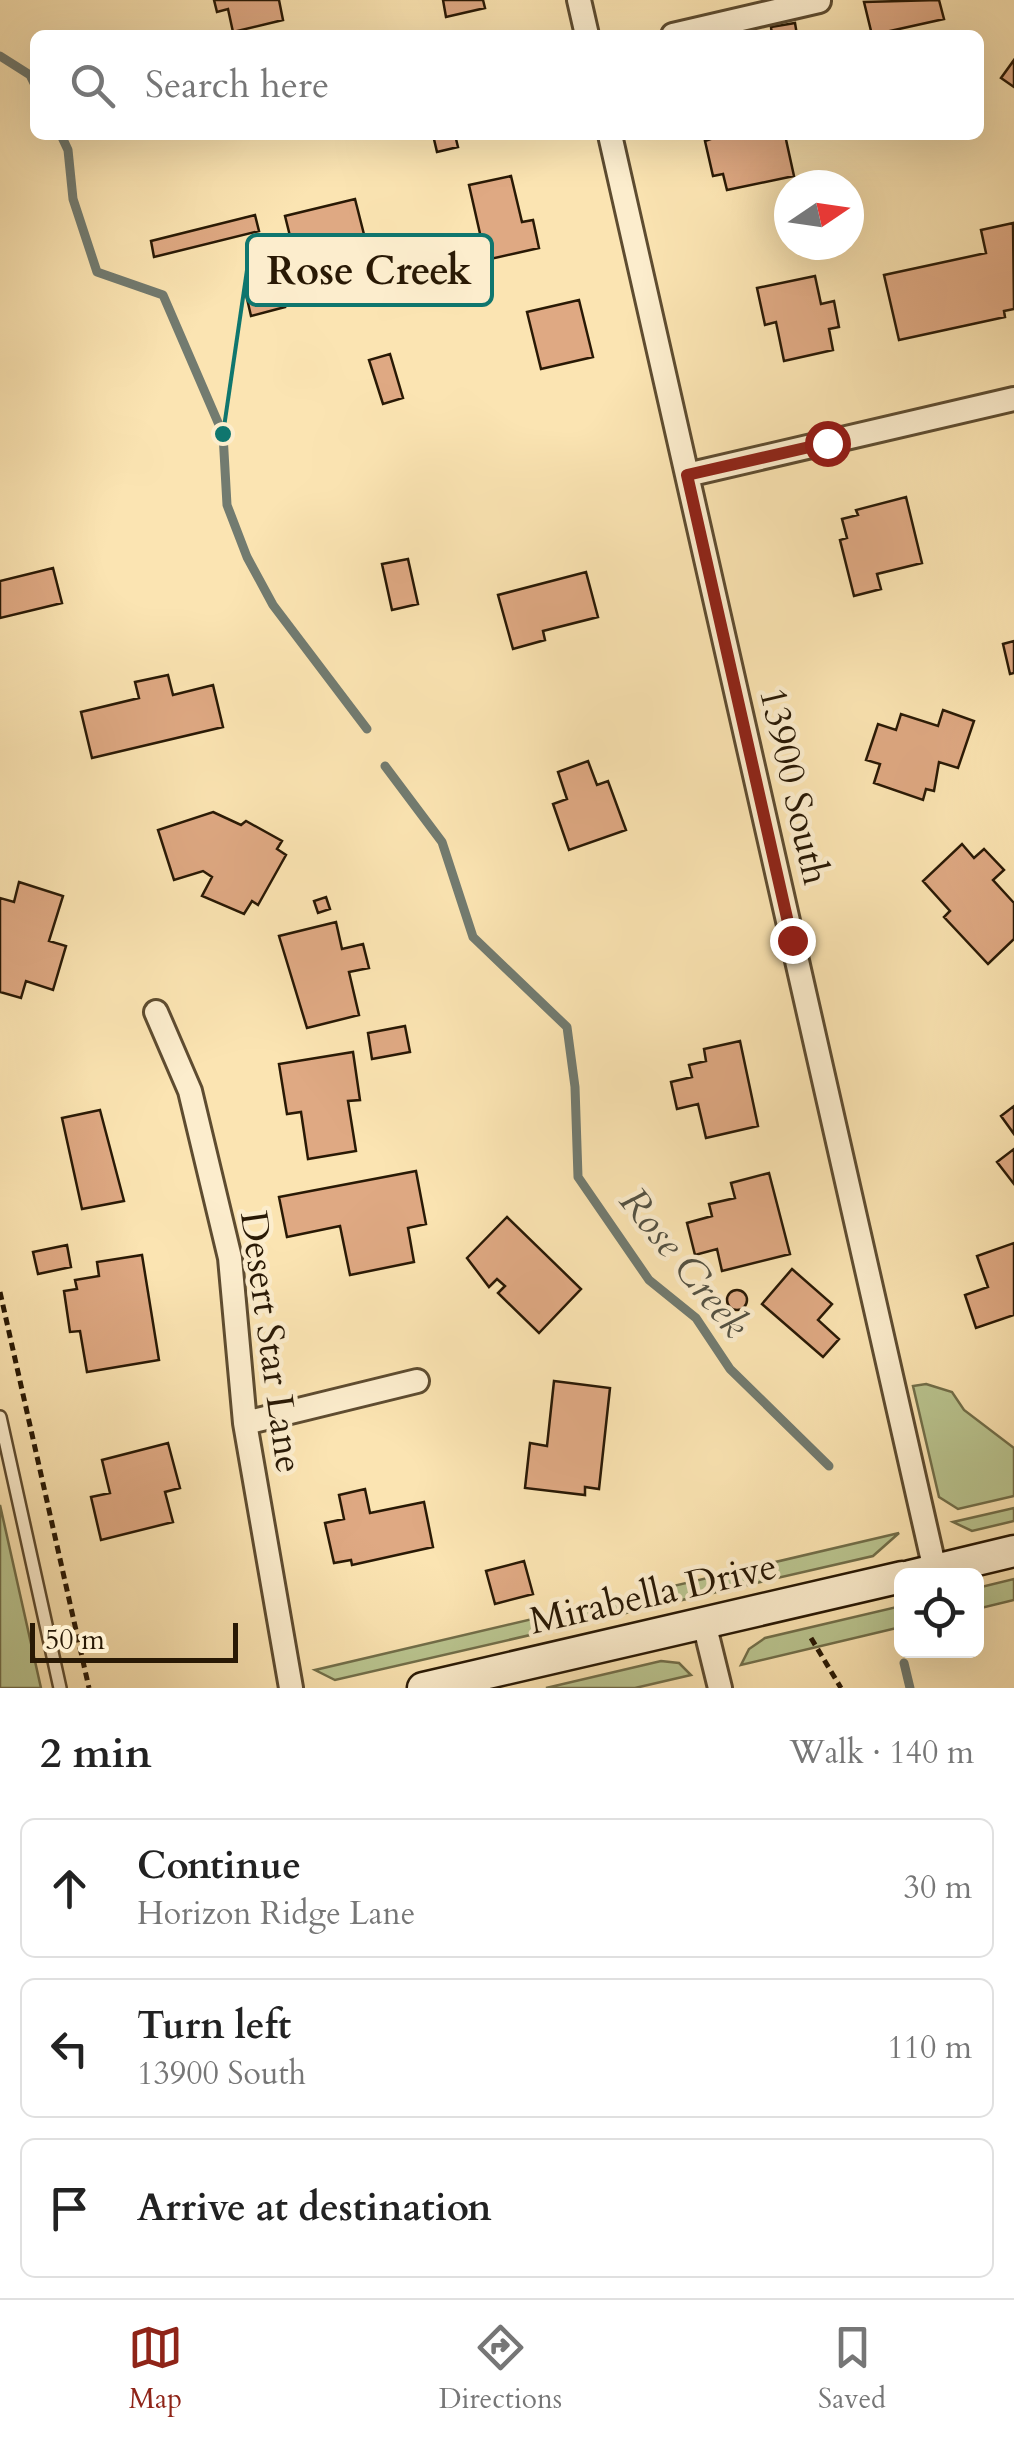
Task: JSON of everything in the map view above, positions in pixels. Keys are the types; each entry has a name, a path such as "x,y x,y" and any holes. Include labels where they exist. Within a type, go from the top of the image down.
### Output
{"street":[{"path":"579,0 586,30"},
{"path":"694,30 819,1"},
{"name":"13900 South","path":"611,140 922,1568"},
{"path":"687,475 1014,399"},
{"name":"Desert Star Lane","path":"156,1012 190,1092 230,1258 244,1423 291,1688"},
{"path":"244,1423 417,1382"},
{"path":"940,1568 1014,1551"},
{"name":"Mirabella Drive","path":"423,1688 894,1580"},
{"path":"704,1623 720,1688"}],"lane":[{"path":"0,1417 60,1688"}],"path":[{"path":"0,1292 89,1688"},
{"path":"811,1638 841,1688"}],"green space":[{"path":"926,1384 952,1392 964,1410 1014,1448 1014,1496 958,1509 939,1497 913,1386"},
{"path":"0,1505 41,1688 0,1688"},
{"path":"1014,1508 1014,1521 972,1531 953,1522"},
{"path":"899,1533 873,1556 335,1680 315,1670"},
{"path":"1014,1579 1014,1600 984,1607 984,1586"},
{"path":"894,1608 894,1629 741,1665 749,1649 765,1638"},
{"path":"661,1661 679,1663 691,1675 635,1688 546,1688"}],"building":[{"path":"214,0 279,0 283,20 233,30 228,9 217,12"},
{"path":"443,0 483,0 485,8 446,17"},
{"path":"939,0 944,19 894,30 871,30 864,2"},
{"path":"795,23 796,30 771,30"},
{"path":"1014,60 1014,87 1001,78"},
{"path":"434,140 456,140 458,147 437,152"},
{"path":"786,140 793,170 774,170 774,180 727,190 723,174 713,176 705,141"},
{"path":"511,176 522,222 533,220 539,248 486,260 469,185"},
{"path":"355,199 369,254 299,272 285,216"},
{"path":"255,215 259,231 154,257 151,241"},
{"path":"1013,223 1014,309 1004,311 1005,317 899,340 884,275 986,253 981,230"},
{"path":"815,276 821,304 834,301 839,327 829,329 833,350 784,361 776,322 765,325 757,288"},
{"path":"279,281 285,307 251,316 245,290"},
{"path":"579,300 593,357 541,369 527,312"},
{"path":"390,354 403,398 383,404 369,360"},
{"path":"906,497 922,563 877,574 881,589 854,596 840,540 847,538 842,519 858,515 856,510"},
{"path":"408,559 418,604 392,610 382,564"},
{"path":"53,568 62,603 0,618 0,581"},
{"path":"586,572 598,617 543,631 545,640 513,649 498,595"},
{"path":"1014,641 1014,673 1010,674 1003,644"},
{"path":"168,675 173,695 213,685 223,727 92,758 81,712 139,698 135,682"},
{"path":"943,710 974,721 958,768 939,762 934,791 926,789 923,800 874,783 880,764 866,760 878,724 896,730 901,714 938,726"},
{"path":"588,761 597,785 608,781 626,830 569,850 553,804 567,799 558,772"},
{"path":"213,812 241,825 246,821 282,841 277,849 286,855 258,905 252,901 244,914 202,896 212,877 203,871 174,880 158,830"},
{"path":"962,844 974,858 984,849 1004,870 993,880 1014,903 1014,939 988,964 944,917 950,911 923,881"},
{"path":"19,882 63,896 49,941 66,946 53,990 26,981 21,998 0,992 0,898 14,902"},
{"path":"326,897 330,909 318,913 314,901"},
{"path":"336,922 342,949 363,944 369,968 349,972 359,1015 307,1028 279,936"},
{"path":"405,1026 410,1052 372,1059 368,1033"},
{"path":"740,1041 758,1126 706,1138 698,1104 677,1109 671,1082 692,1077 689,1065 706,1061 704,1049"},
{"path":"353,1052 360,1100 348,1101 356,1151 308,1159 301,1112 287,1114 279,1064"},
{"path":"1014,1106 1014,1134 1001,1116"},
{"path":"100,1110 124,1201 82,1209 62,1118"},
{"path":"1014,1149 1014,1184 997,1162"},
{"path":"416,1171 426,1224 408,1228 414,1262 350,1275 340,1226 287,1237 279,1197"},
{"path":"769,1173 790,1254 722,1271 717,1249 695,1255 687,1223 712,1216 709,1204 735,1198 731,1183"},
{"path":"507,1217 581,1289 539,1333 498,1293 505,1286 497,1279 489,1287 467,1258"},
{"path":"1014,1243 1014,1315 976,1328 965,1295 988,1287 977,1256"},
{"path":"67,1245 71,1267 38,1274 33,1252"},
{"path":"142,1255 159,1360 87,1372 80,1331 70,1332 64,1291 77,1289 75,1280 99,1276 97,1262"},
{"path":"792,1269 832,1304 818,1320 839,1339 823,1357 762,1304"},
{"path":"737,1290 747,1300 737,1310 727,1300"},
{"path":"554,1381 610,1388 599,1489 585,1487 585,1495 525,1488 530,1443 547,1446"},
{"path":"168,1443 180,1488 165,1492 173,1522 101,1540 91,1497 110,1493 102,1460"},
{"path":"365,1489 370,1513 424,1502 433,1547 352,1565 351,1560 334,1563 325,1523 344,1519 339,1495"},
{"path":"524,1561 533,1594 495,1604 486,1571"}],"waterway":[{"name":"Rose Creek","path":"0,56 30,75"},
{"name":"Rose Creek","path":"63,140 73,199 97,272 163,295 223,434 227,505 247,557 273,605 367,729"},
{"name":"Rose Creek","path":"385,766 442,842 473,937 567,1027 575,1087 578,1177 649,1280 696,1318 730,1369 829,1466"},
{"name":"Rose Creek","path":"904,1663 910,1688"}],"place":[{"name":"Rose Creek","path":"223,434"}],"route":[{"path":"792,940 687,475 827,443"}]}
